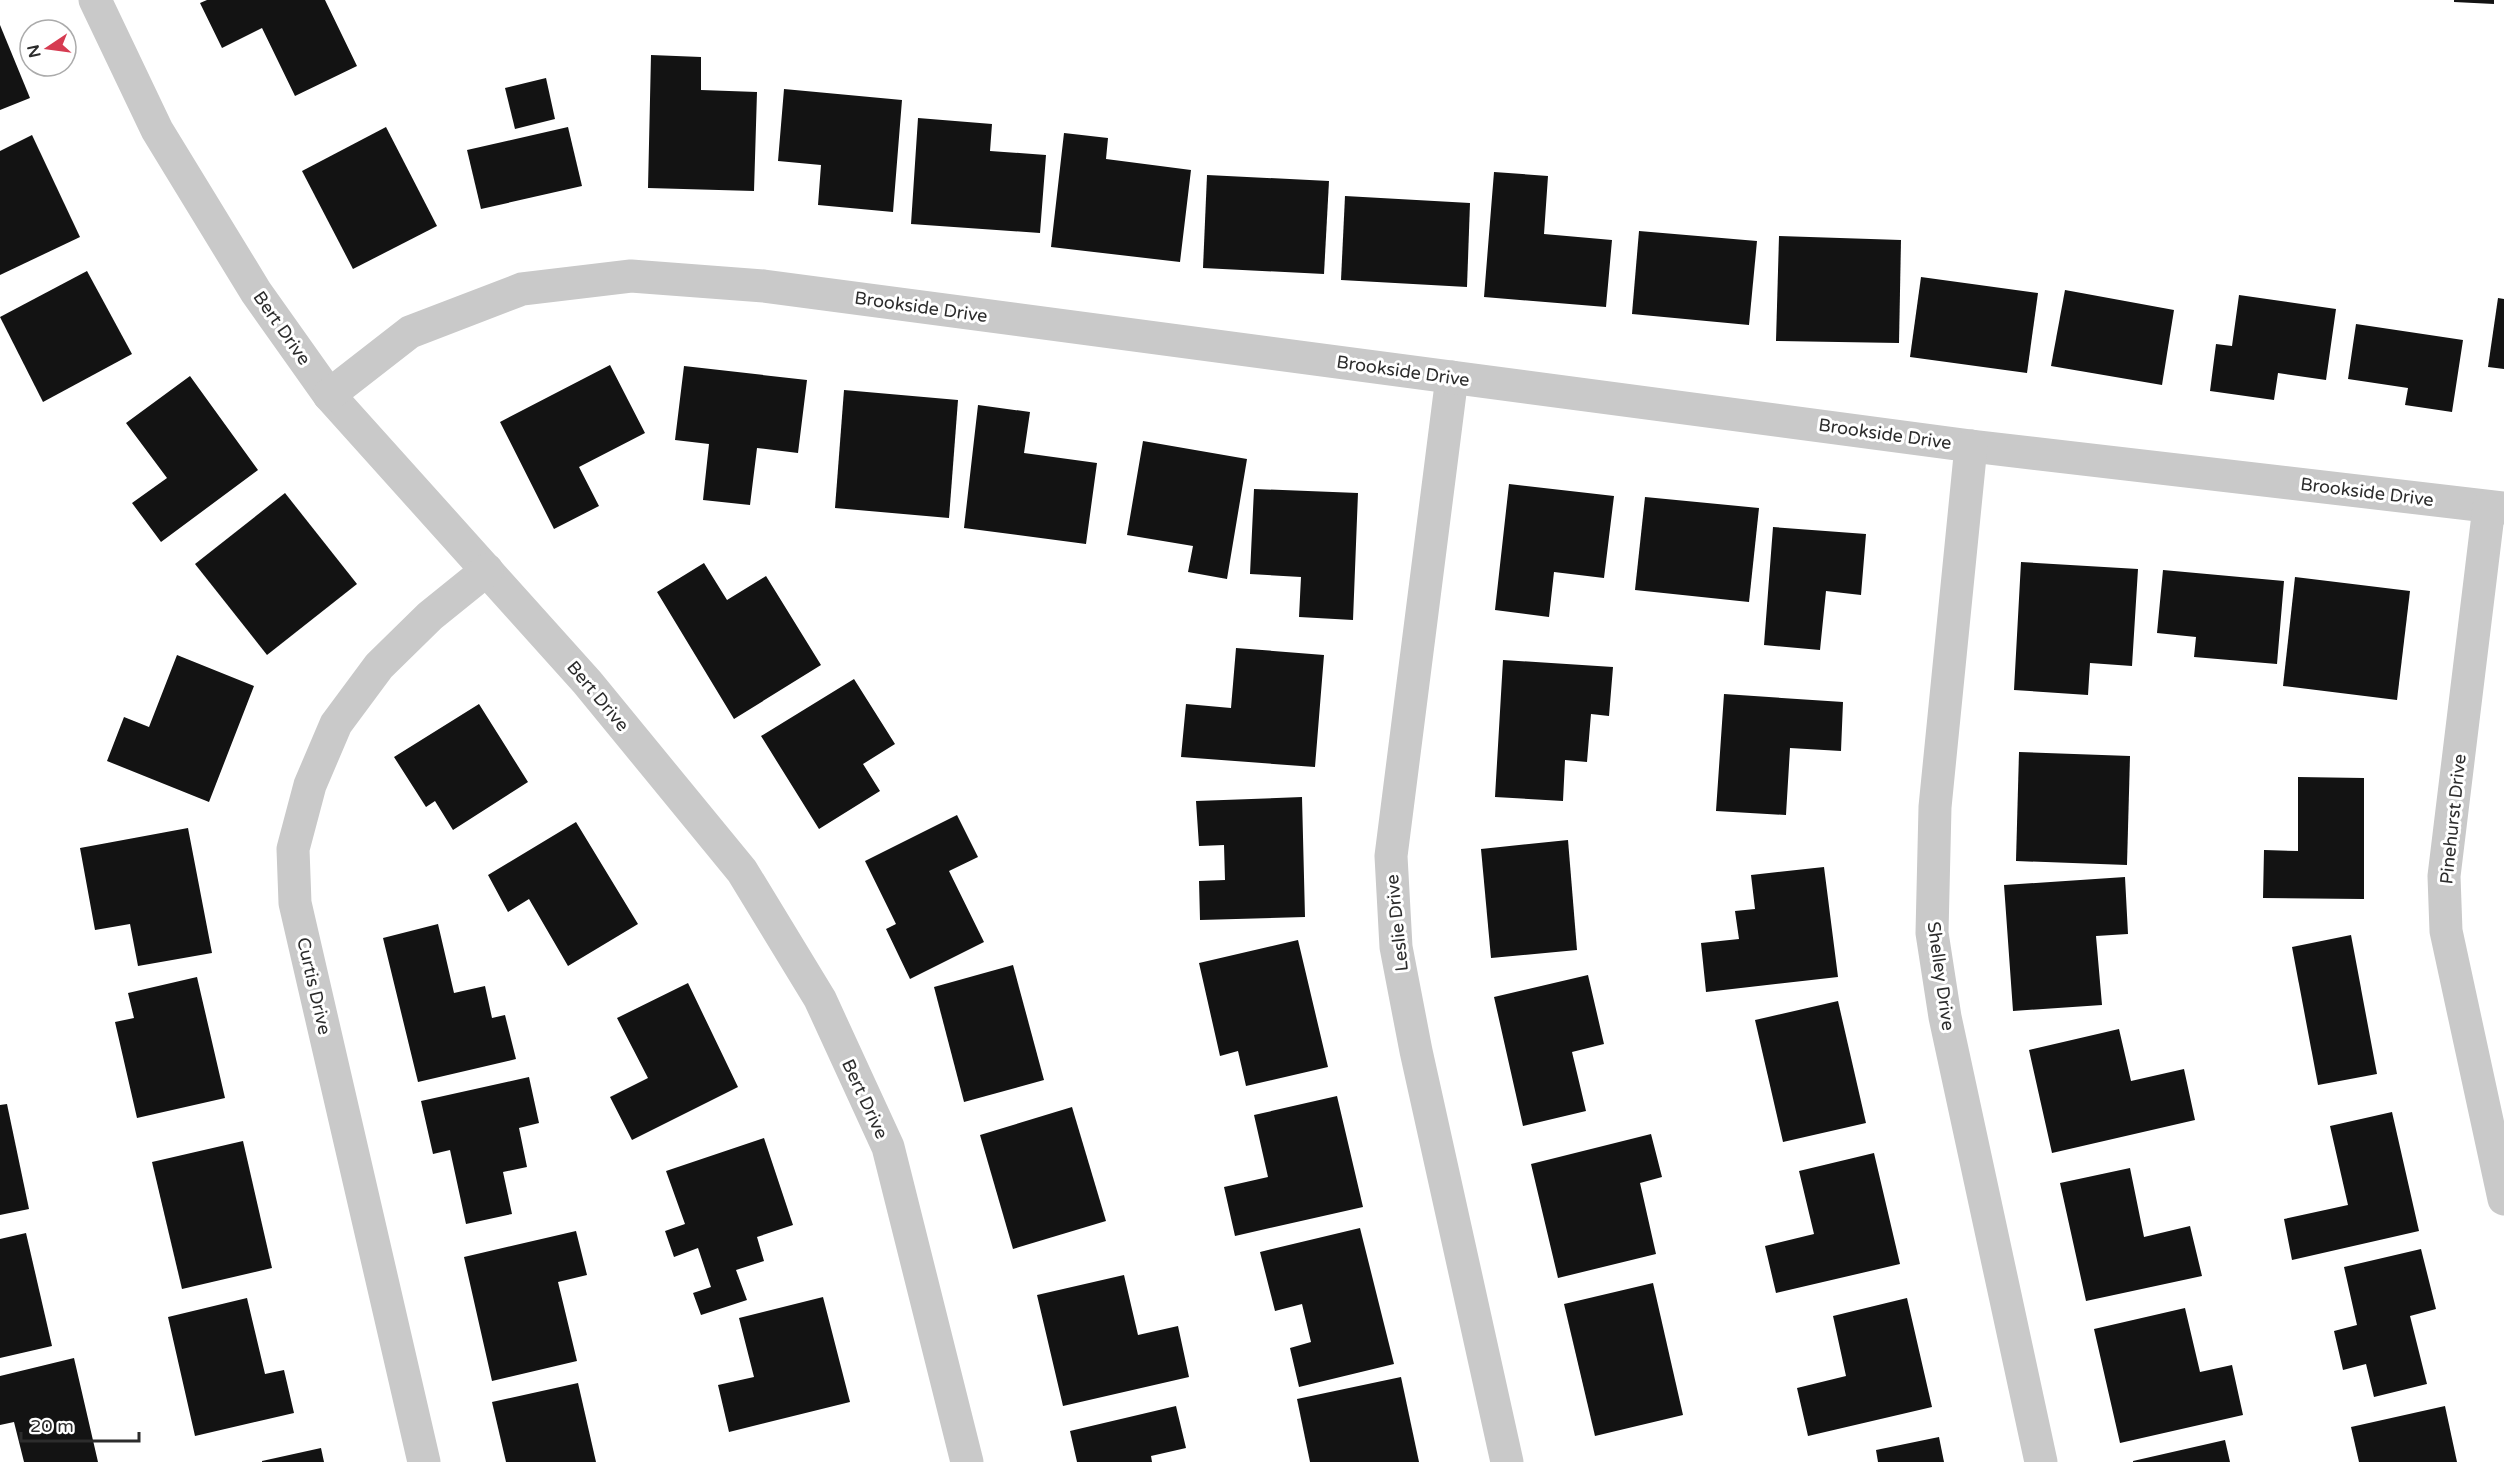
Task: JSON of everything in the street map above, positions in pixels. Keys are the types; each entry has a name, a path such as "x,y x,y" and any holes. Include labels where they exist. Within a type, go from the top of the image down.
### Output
{"street":[{"name":"Bert Drive","path":"95,0 156,130 256,292 329,395 587,682 742,871 820,999 888,1147 967,1462"},
{"name":"Brookside Drive","path":"329,395 410,332 522,289 631,276 764,286 1971,446 2496,507"},
{"name":"Leslie Drive","path":"1452,377 1391,856 1396,947 1416,1051 1507,1462"},
{"name":"Shelley Drive","path":"1971,446 1935,807 1932,933 1948,1029 2041,1462"},
{"name":"Pinehurst Drive","path":"2496,507 2444,876 2446,931 2504,1199"},
{"name":"Curtis Drive","path":"424,1462 295,903 293,849 310,785 336,724 379,666 430,616 487,570"}],"building":[{"path":"207,0 325,0 357,66 295,96 262,28 222,48 200,3"},
{"path":"2454,0 2494,0 2494,4 2454,2"},
{"path":"0,25 18,69 18,78 22,78 30,98 0,110"},
{"path":"651,55 701,57 701,90 757,92 754,191 648,188"},
{"path":"546,78 555,119 515,129 505,88"},
{"path":"784,89 902,100 893,212 818,205 821,165 778,161"},
{"path":"918,118 992,124 990,151 1046,155 1040,233 911,224"},
{"path":"386,127 437,226 353,269 302,171"},
{"path":"568,127 582,186 481,209 467,150"},
{"path":"1064,133 1108,138 1106,159 1191,170 1180,262 1051,247"},
{"path":"32,135 80,237 0,275 0,151"},
{"path":"1494,172 1548,176 1544,234 1612,240 1606,307 1484,297"},
{"path":"1207,175 1329,181 1324,274 1203,268"},
{"path":"1345,196 1470,203 1467,287 1341,280"},
{"path":"1639,231 1757,241 1749,325 1632,314"},
{"path":"1779,236 1901,240 1899,343 1776,341"},
{"path":"87,271 132,354 43,402 0,317"},
{"path":"1921,277 2038,293 2027,373 1910,357"},
{"path":"2065,290 2174,310 2162,385 2051,366"},
{"path":"2239,295 2336,309 2326,380 2278,373 2274,400 2210,391 2216,344 2232,346"},
{"path":"2498,298 2504,299 2504,369 2488,367"},
{"path":"2356,324 2463,340 2452,412 2405,405 2408,388 2348,379"},
{"path":"610,365 645,433 579,467 599,506 554,529 500,422"},
{"path":"684,366 807,380 798,453 757,448 750,505 703,500 709,444 675,440"},
{"path":"190,376 258,470 161,542 132,503 167,478 126,423"},
{"path":"844,390 958,400 949,518 835,508"},
{"path":"978,405 1030,412 1024,453 1097,463 1086,544 964,528"},
{"path":"1143,441 1247,459 1227,579 1188,572 1193,546 1127,535"},
{"path":"1509,484 1614,496 1604,578 1554,572 1549,617 1495,610"},
{"path":"1254,489 1358,493 1353,620 1299,617 1301,577 1250,574"},
{"path":"285,493 357,584 267,655 195,564"},
{"path":"1645,497 1759,508 1749,602 1635,590"},
{"path":"1773,527 1866,534 1861,595 1826,591 1820,650 1764,645"},
{"path":"2021,562 2138,569 2132,666 2090,663 2088,695 2014,690"},
{"path":"704,563 727,600 766,576 821,665 734,719 657,592"},
{"path":"2163,570 2284,581 2277,664 2194,657 2196,637 2157,633"},
{"path":"2295,577 2410,591 2397,700 2283,686"},
{"path":"1236,648 1324,655 1315,767 1181,757 1186,704 1231,708"},
{"path":"177,655 254,686 209,802 107,761 124,717 149,727"},
{"path":"1503,660 1613,667 1609,716 1591,714 1587,762 1565,760 1563,801 1495,797"},
{"path":"854,679 895,744 863,764 880,791 819,829 761,736"},
{"path":"1724,694 1843,702 1841,751 1790,748 1786,815 1716,811"},
{"path":"479,704 528,782 453,830 435,801 426,807 394,757"},
{"path":"2019,752 2130,756 2127,865 2016,861"},
{"path":"2298,777 2364,778 2364,899 2263,898 2264,850 2298,851"},
{"path":"1302,797 1305,917 1200,920 1199,881 1225,880 1224,845 1199,846 1196,801"},
{"path":"957,815 978,857 949,871 984,942 910,979 886,929 896,924 865,861"},
{"path":"576,822 638,924 568,966 529,899 508,912 488,875"},
{"path":"188,828 212,953 138,966 130,924 95,930 80,848"},
{"path":"1568,840 1577,950 1491,958 1481,849"},
{"path":"1824,867 1838,977 1706,992 1701,943 1739,939 1735,911 1755,909 1751,875"},
{"path":"2125,877 2128,934 2096,936 2102,1005 2013,1011 2004,885"},
{"path":"438,924 454,993 485,986 492,1018 505,1015 516,1059 418,1082 383,938"},
{"path":"2351,935 2377,1074 2318,1085 2292,947"},
{"path":"1298,940 1328,1067 1246,1086 1238,1051 1220,1056 1199,963"},
{"path":"1013,965 1044,1080 964,1102 934,987"},
{"path":"1588,975 1604,1044 1572,1052 1586,1111 1523,1126 1494,997"},
{"path":"197,977 225,1098 137,1118 115,1022 134,1018 128,993"},
{"path":"688,983 738,1087 632,1140 610,1097 648,1078 617,1018"},
{"path":"1838,1001 1866,1123 1783,1142 1755,1020"},
{"path":"2119,1029 2131,1081 2184,1069 2195,1120 2052,1153 2029,1050"},
{"path":"529,1077 539,1123 519,1128 527,1167 503,1172 512,1214 466,1224 450,1150 433,1154 421,1101"},
{"path":"1337,1096 1363,1207 1235,1236 1224,1187 1268,1177 1254,1115"},
{"path":"7,1104 29,1209 0,1215 0,1105"},
{"path":"1072,1107 1106,1221 1013,1249 980,1135"},
{"path":"2392,1112 2419,1231 2292,1260 2284,1219 2348,1205 2330,1126"},
{"path":"1651,1134 1662,1177 1640,1183 1656,1254 1558,1278 1531,1164"},
{"path":"764,1138 793,1225 757,1237 764,1261 736,1270 747,1300 701,1315 693,1293 711,1287 698,1248 674,1257 665,1231 685,1224 666,1171"},
{"path":"243,1141 272,1268 182,1289 152,1162"},
{"path":"1874,1153 1900,1264 1776,1293 1765,1246 1814,1234 1799,1171"},
{"path":"2130,1168 2144,1237 2190,1226 2202,1276 2086,1301 2060,1183"},
{"path":"1360,1228 1394,1364 1299,1387 1290,1348 1311,1342 1302,1304 1275,1311 1260,1252"},
{"path":"576,1231 587,1275 558,1282 577,1361 492,1381 464,1257"},
{"path":"26,1233 52,1346 0,1358 0,1239"},
{"path":"2421,1249 2436,1309 2410,1316 2427,1384 2374,1397 2366,1364 2343,1370 2334,1331 2357,1325 2344,1267"},
{"path":"1124,1275 1138,1335 1178,1326 1189,1377 1063,1406 1037,1295"},
{"path":"1653,1283 1683,1415 1595,1436 1564,1304"},
{"path":"823,1297 850,1402 729,1432 718,1385 754,1377 739,1318"},
{"path":"247,1298 265,1374 284,1370 294,1413 195,1436 168,1317"},
{"path":"1907,1298 1932,1407 1808,1436 1797,1388 1846,1376 1833,1316"},
{"path":"2185,1308 2200,1372 2232,1365 2243,1415 2120,1443 2094,1329"},
{"path":"74,1358 98,1462 24,1462 14,1422 0,1425 0,1376"},
{"path":"1401,1377 1419,1462 1310,1462 1297,1399"},
{"path":"578,1383 596,1462 506,1462 492,1402"},
{"path":"1176,1406 1186,1448 1151,1456 1152,1462 1077,1462 1070,1431"},
{"path":"2445,1406 2457,1462 2359,1462 2351,1427"},
{"path":"1939,1437 1944,1462 1878,1462 1876,1450"},
{"path":"2225,1440 2230,1462 2133,1462 2133,1461"},
{"path":"321,1448 324,1462 262,1462 262,1461"}]}
